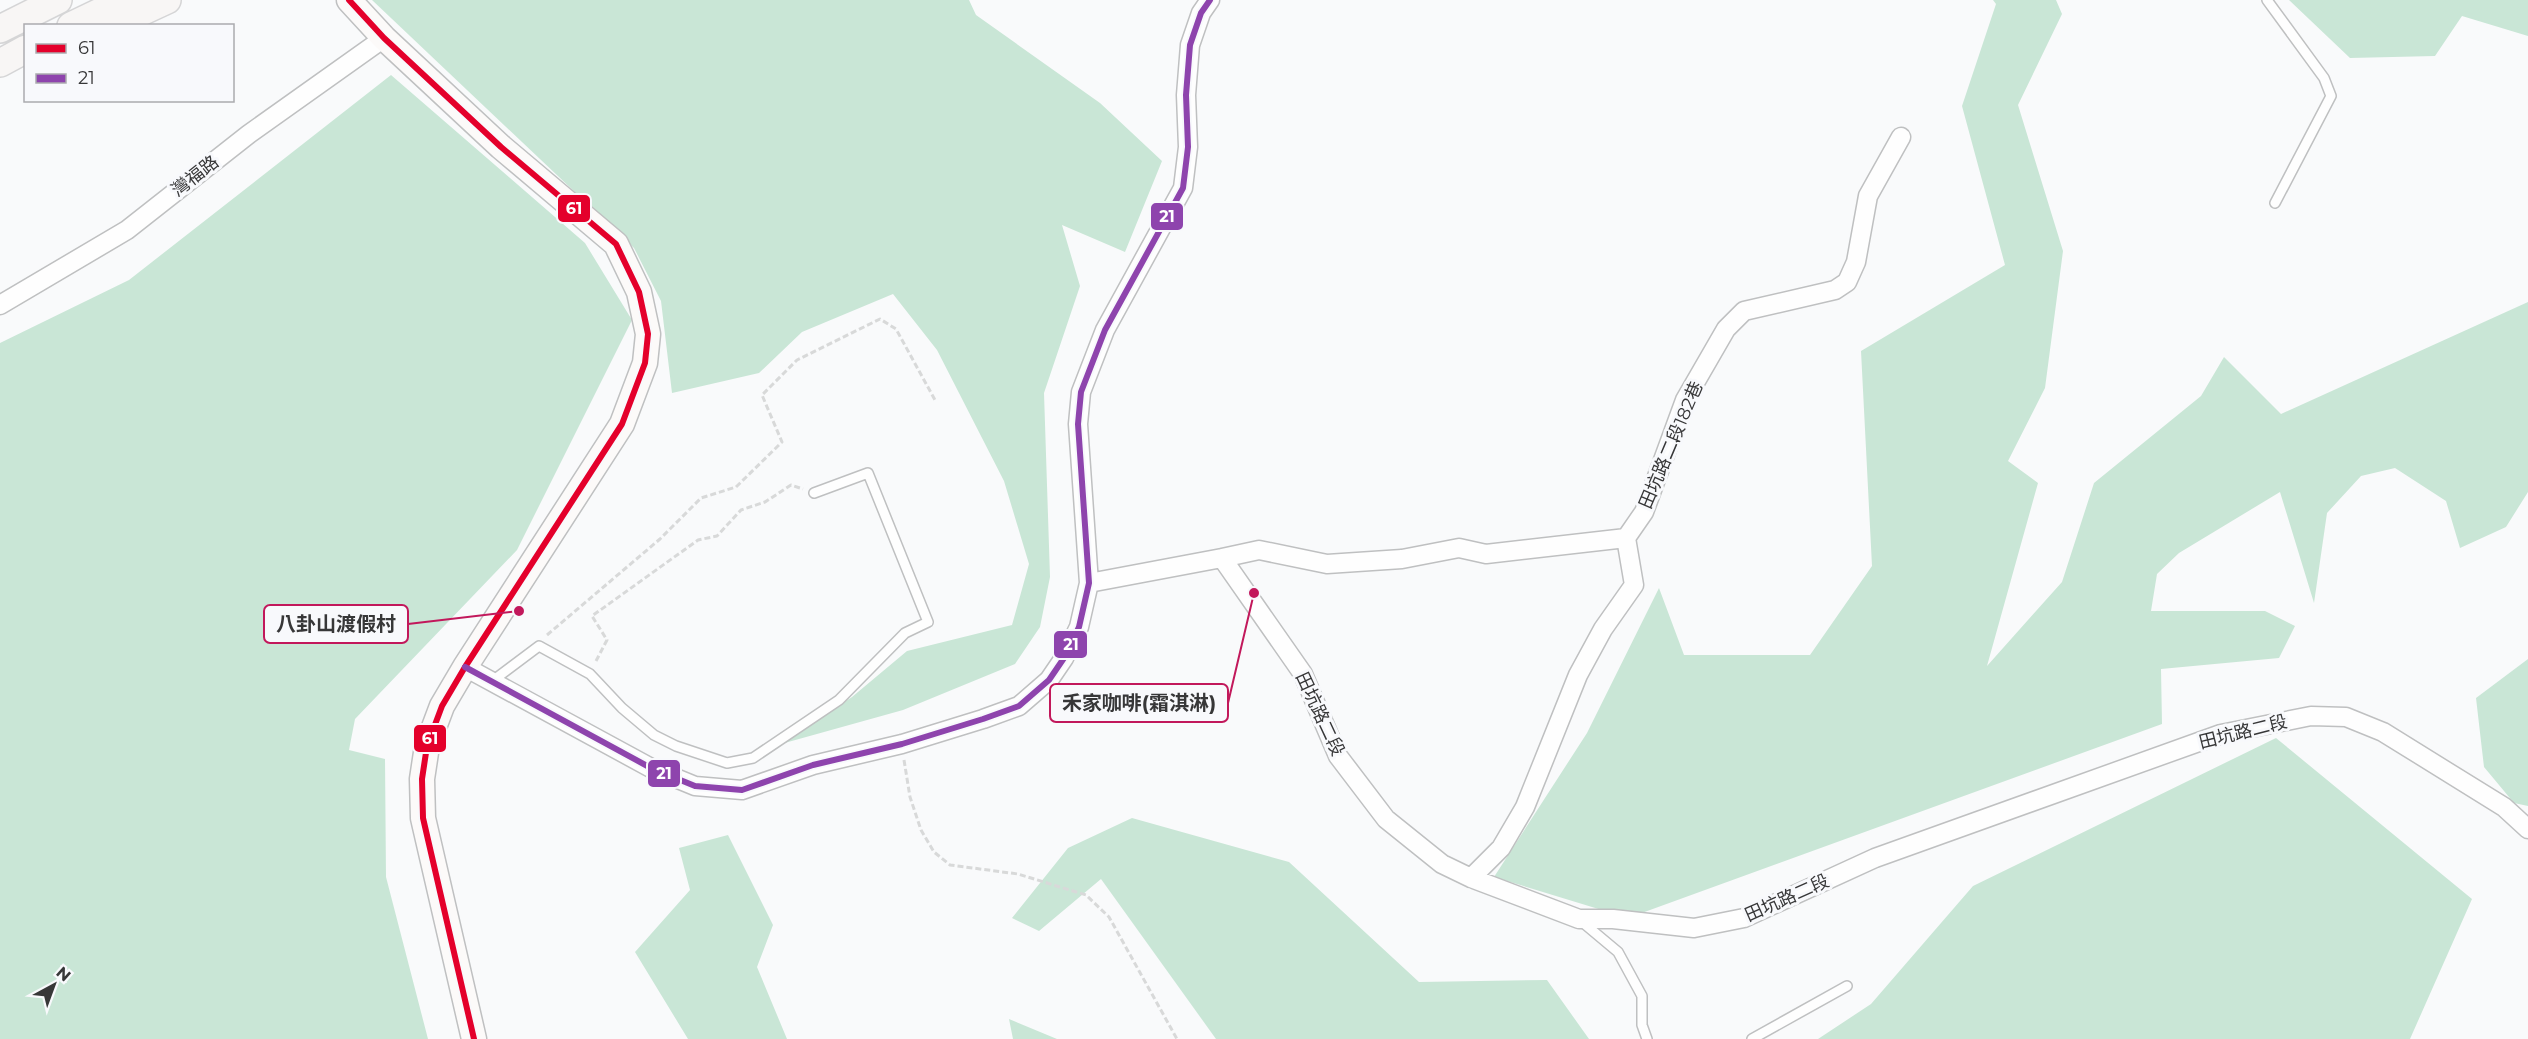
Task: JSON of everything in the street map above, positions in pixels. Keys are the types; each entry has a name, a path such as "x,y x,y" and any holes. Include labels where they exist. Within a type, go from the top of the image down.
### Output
{"main road":[{"path":"0,10 20,0"},
{"path":"0,29 58,0"},
{"path":"75,24 125,0"},
{"path":"115,24 167,0"},
{"path":"349,0 384,38 501,147 616,244 639,292 648,334 645,363 622,424 465,667 442,706 427,746 422,779 423,818 474,1039"},
{"path":"8,73 24,52"}],"street":[{"path":"465,667 651,768 694,786 742,790 813,765 902,744 1019,706 1049,680 1064,658 1079,627 1089,583 1078,424 1081,392 1104,330 1183,188 1188,147 1186,95 1190,45 1201,13 1209,0"},
{"name":"灣福路","path":"0,305 127,230 249,134 384,38"},
{"name":"田坑路二段182巷","path":"1626,538 1644,512 1685,400 1726,329 1744,311 1835,290 1847,282 1856,262 1868,196 1901,137"},
{"path":"1089,583 1259,550 1327,564 1402,559 1459,548 1486,554 1626,538 1634,585 1603,629 1578,675 1525,807 1501,848 1471,878"},
{"name":"田坑路二段","path":"1221,558 1303,674 1338,756 1386,819 1442,864 1471,878 1579,919 1613,919 1694,928 1744,918 1875,858 2221,734 2311,716 2346,717 2382,732 2504,807 2528,828"}],"lane":[{"path":"2267,0 2324,78 2331,96 2275,203"},
{"path":"491,682 539,646 590,674 622,708 654,735 676,746 727,763 753,758 839,700 905,633 928,622 868,473 814,493"},
{"path":"1579,919 1618,952 1642,996 1642,1025 1647,1039"},
{"path":"1752,1039 1847,986"}],"path":[{"path":"539,646 546,635 660,538 701,498 736,487 782,442 762,395 797,360 880,319 896,329 935,400"},
{"path":"590,674 607,640 592,616 698,540 717,536 741,510 765,502 791,485 814,493"},
{"path":"902,744 910,797 921,830 934,852 950,866 1018,874 1086,895 1109,916 1177,1039"}],"green space":[{"path":"372,0 969,0 976,15 1100,103 1162,161 1125,252 1062,225 1080,286 1044,393 1050,577 1040,627 1015,664 903,710 781,744 852,697 907,651 1012,625 1029,564 1004,481 937,350 893,294 802,332 759,373 672,393 661,301 634,248"},
{"path":"1993,0 2056,0 2062,14 2018,105 2063,251 2045,388 2008,461 2038,483 1987,666 2062,582 2094,483 2201,396 2224,357 2281,414 2528,302 2528,492 2506,527 2460,548 2446,501 2395,468 2361,476 2327,513 2314,603 2280,492 2179,553 2157,574 2151,611 2265,611 2295,626 2279,658 2161,669 2162,724 1628,918 1494,877 1587,733 1659,588 1684,655 1810,655 1872,566 1861,351 2005,265 1962,106 1996,4"},
{"path":"2289,0 2528,0 2528,36 2462,16 2435,56 2350,58"},
{"path":"391,75 585,243 632,320 517,550 355,719 349,750 385,759 386,877 428,1039 0,1039 0,343 129,280"},
{"path":"2528,659 2528,806 2514,803 2484,767 2476,698"},
{"path":"2276,738 2472,899 2410,1039 1818,1039 1871,1004 1973,886"},
{"path":"1132,818 1289,862 1419,982 1547,980 1589,1039 1216,1039 1101,879 1039,931 1012,918 1068,848"},
{"path":"728,835 773,925 757,967 787,1039 688,1039 635,952 690,890 679,848"},
{"path":"1009,1019 1057,1039 1013,1039"}],"transit line":[{"name":"61","path":"349,0 384,38 501,147 616,244 639,292 648,334 645,363 622,424 465,667 442,706 427,746 422,779 423,818 474,1039"},
{"name":"21","path":"465,667 651,768 695,786 742,790 813,765 902,744 983,719 1019,706 1049,680 1064,658 1079,627 1089,583 1078,424 1081,392 1105,330 1183,188 1188,147 1186,95 1190,45 1201,13 1210,0"}],"place":[{"name":"禾家咖啡(霜淇淋)","path":"1254,593"},
{"name":"八卦山渡假村","path":"519,611"}]}
